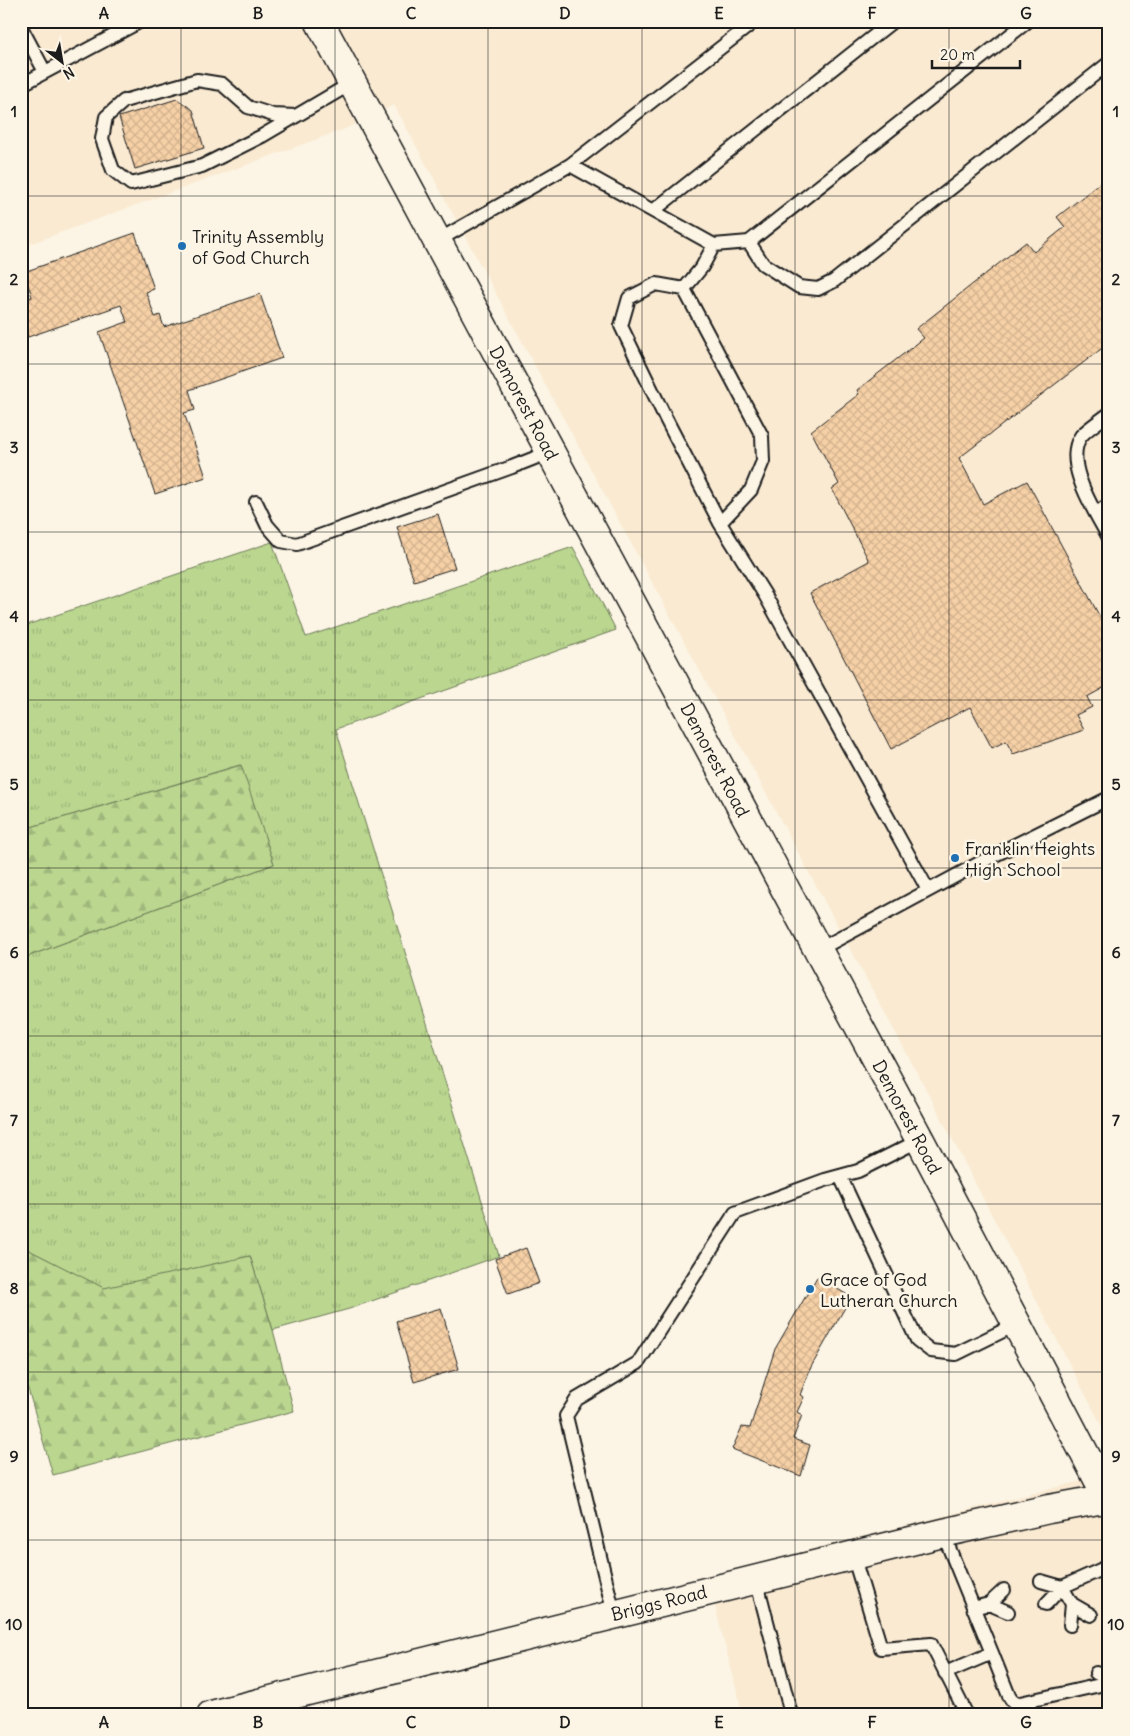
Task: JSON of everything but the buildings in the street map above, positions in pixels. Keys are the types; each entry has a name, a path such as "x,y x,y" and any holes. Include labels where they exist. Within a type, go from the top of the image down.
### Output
{"street":[{"name":"Demorest Road","path":"319,21 920,1140 1108,1498"},
{"name":"Briggs Road","path":"212,1715 943,1533 1108,1498"}],"lane":[{"path":"21,85 141,21"},
{"path":"437,241 570,165 755,21"},
{"path":"653,211 893,21"},
{"path":"570,165 714,245 749,242 1028,21"},
{"path":"21,27 46,72"},
{"path":"749,242 763,264 799,287 818,290 834,281 1109,63"},
{"path":"296,116 273,115 248,107 222,84 197,80 124,101 106,117 102,139 113,170 131,184 202,166 262,136 296,116 352,83"},
{"path":"684,289 702,267 714,245"},
{"path":"684,289 656,284 629,298 621,326 664,417 720,523 765,595 928,890"},
{"path":"684,289 762,436 763,461 751,490 720,523"},
{"path":"1109,414 1081,436 1074,457 1081,483 1109,538"},
{"path":"256,502 267,525 281,541 297,544 550,452"},
{"path":"1096,514 1109,504"},
{"path":"818,950 987,859 1109,798"},
{"path":"614,1614 566,1416 577,1399 638,1363 735,1213 858,1171 920,1140"},
{"path":"840,1176 917,1340 931,1351 956,1354 1017,1324"},
{"path":"943,1533 972,1608 1013,1702 1020,1703 1109,1681"},
{"path":"853,1555 881,1648 931,1644 967,1715"},
{"path":"1046,1604 1062,1588 1109,1566"},
{"path":"756,1579 790,1710"},
{"path":"1041,1581 1062,1588 1072,1604 1091,1615"},
{"path":"972,1608 989,1604 1004,1590"},
{"path":"989,1604 1008,1612"},
{"path":"1070,1625 1072,1604"},
{"path":"945,1673 992,1653"},
{"path":"1096,1674 1109,1681"}],"shaded area":[{"name":"Franklin Heights High School","path":"21,21 1109,21 1109,1437 935,1106 394,105 345,129 21,247"},
{"path":"1109,1474 1109,1715 743,1715 707,1576"}],"green space":[{"path":"272,542 306,637 573,547 616,630 336,729 499,1256 349,1309 273,1330 250,1256 104,1289 21,1246 21,959 274,864 240,765 21,830 21,627"},
{"path":"241,765 274,864 21,959 21,830"},
{"path":"21,1246 104,1288 250,1256 273,1330 294,1411 53,1475 21,1365"}],"place":[{"name":"Trinity Assembly of God Church","path":"182,246"},
{"name":"Franklin Heights High School","path":"955,858"},
{"name":"Grace of God Lutheran Church","path":"810,1289"}]}
